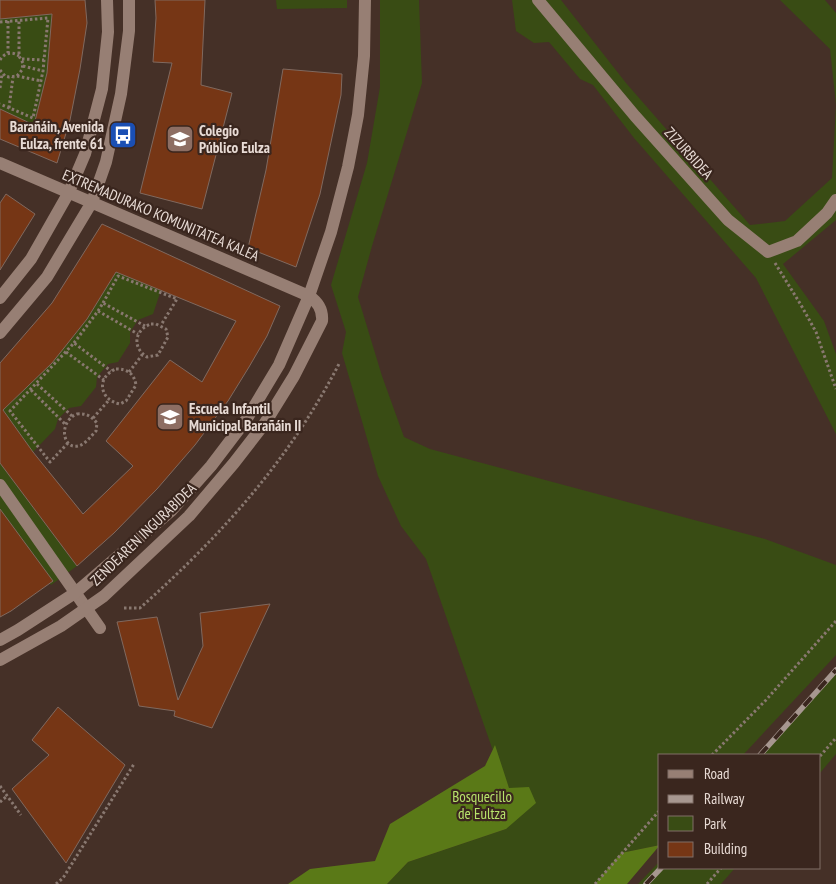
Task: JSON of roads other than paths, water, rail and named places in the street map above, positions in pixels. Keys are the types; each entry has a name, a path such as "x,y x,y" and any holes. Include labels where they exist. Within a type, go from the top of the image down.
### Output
{"street":[{"path":"0,298 31,259 68,194 85,154 102,89 108,32 107,0"},
{"path":"0,333 47,277 92,202 106,162 121,94 129,31 129,0"},
{"name":"ZENDEAREN INGURABIDEA","path":"0,640 75,593 171,511 211,466 246,420 279,366 309,296 330,232 348,167 358,115 364,56 365,0"},
{"name":"ZIZURBIDEA","path":"538,0 635,116 728,220 768,252 797,241 827,213 836,200"},
{"name":"EXTREMADURAKO KOMUNITATEA KALEA","path":"0,163 68,194 92,202 309,296"},
{"name":"ZENDEAREN INGURABIDEA","path":"0,660 61,626 86,609 111,590 190,516 265,423 294,376 322,321 323,314 316,301 309,296"},
{"path":"0,485 100,628"}],"railway":[{"path":"761,754 836,670"},
{"path":"646,884 660,869"}],"place":[{"name":"Barañáin, Avenida Eulza, frente 61","path":"123,135"},
{"name":"Colegio Público Eulza","path":"180,139"},
{"name":"Escuela Infantil Municipal Barañáin II","path":"170,417"}],"park label":[{"name":"Bosquecillo de Eultza","path":"482,804"}]}
